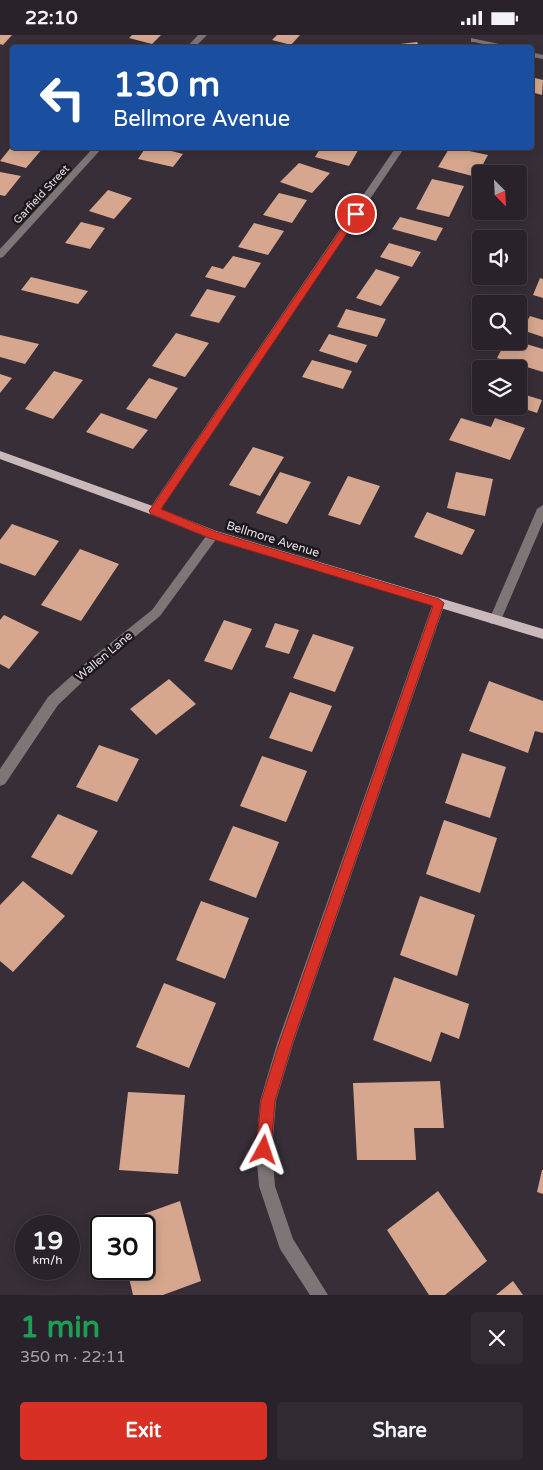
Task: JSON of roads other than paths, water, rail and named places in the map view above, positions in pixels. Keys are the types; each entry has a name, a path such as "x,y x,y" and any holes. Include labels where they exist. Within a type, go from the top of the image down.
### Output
{"main road":[{"name":"Bellmore Avenue","path":"0,455 154,511 213,535 543,634"}],"street":[{"path":"193,45 202,35"},
{"path":"473,41 494,45"},
{"name":"Garfield Street","path":"0,255 96,150"},
{"path":"154,511 399,150"},
{"path":"495,619 543,509"},
{"name":"Wallen Lane","path":"0,780 53,701 91,666 156,613 213,535"},
{"path":"320,1295 286,1243 267,1186 264,1150 268,1101 289,1035 439,603"}]}
